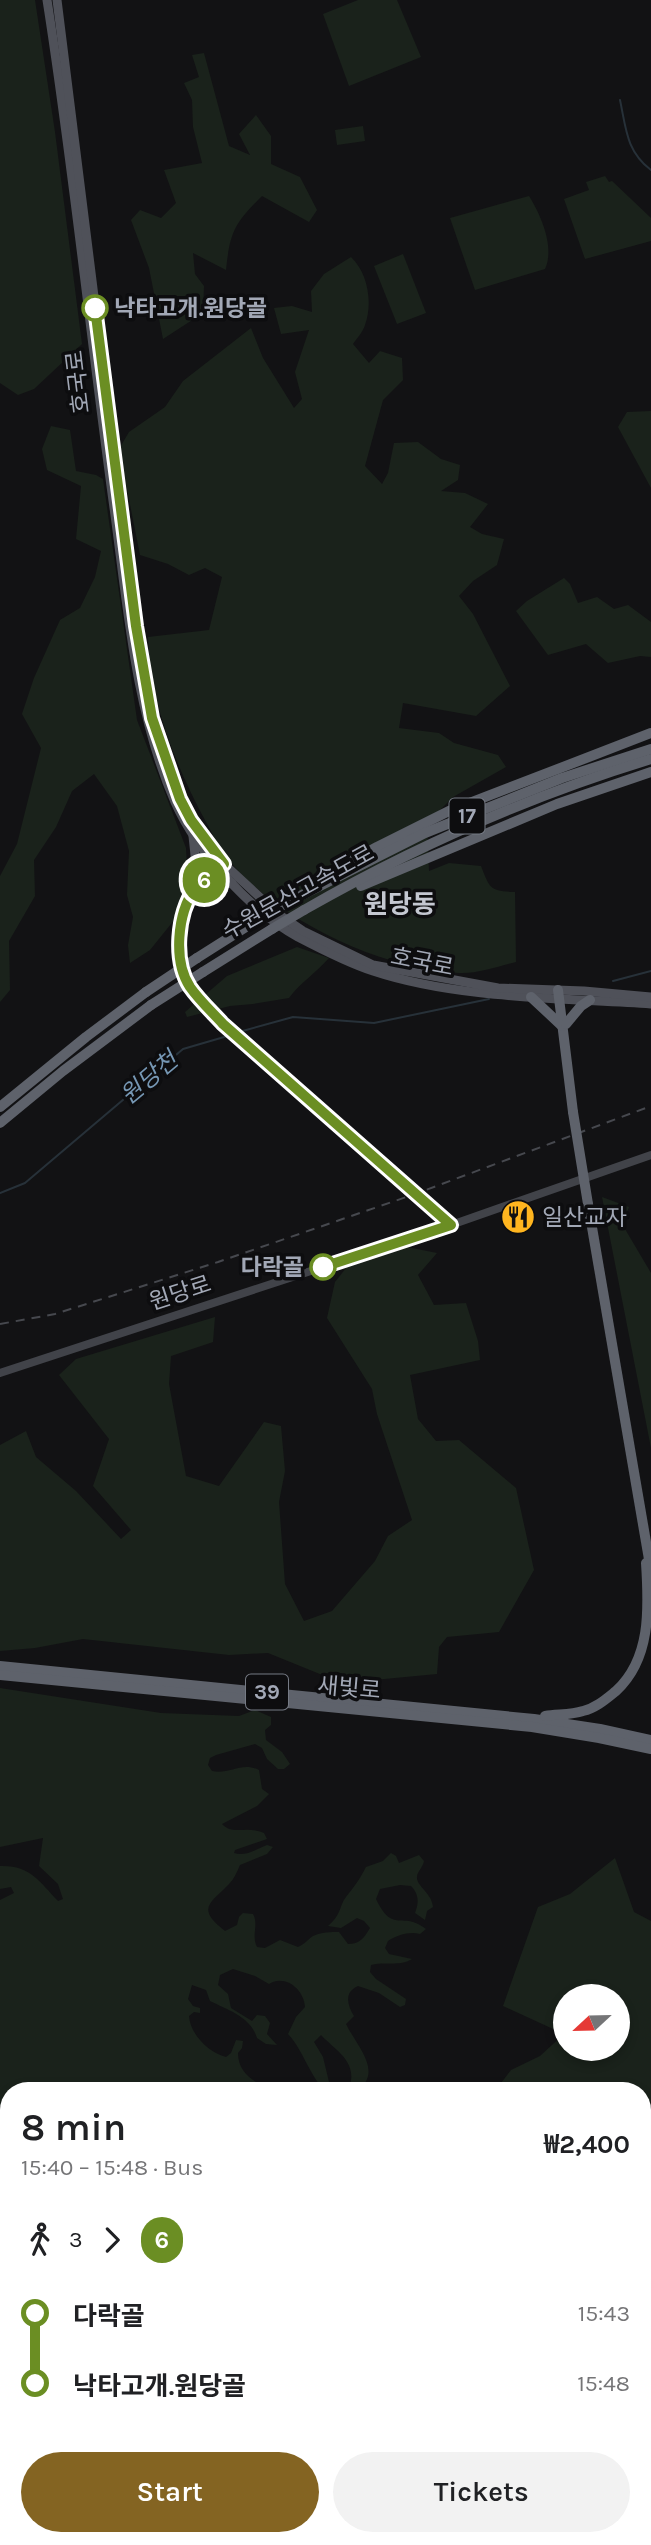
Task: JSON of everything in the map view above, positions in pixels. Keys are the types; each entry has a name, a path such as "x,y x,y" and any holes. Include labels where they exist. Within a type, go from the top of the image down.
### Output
{"highway":[{"path":"304,892 331,873 416,826 480,798 651,733"},
{"name":"수원문산고속도로","path":"0,1107 146,992 304,892 425,833 562,778 651,750"},
{"name":"수원문산고속도로","path":"0,1123 63,1071 151,1005 316,903 501,811 651,759"},
{"path":"316,903 407,868 544,809 651,773"},
{"path":"560,994 575,1111 626,1381 651,1571"},
{"path":"531,997 564,1025"},
{"path":"564,1025 580,1006 590,1000"},
{"path":"644,1514 651,1535"},
{"path":"644,1514 651,1546"},
{"path":"559,1723 606,1700 628,1679 640,1659 645,1646 649,1616 644,1514"},
{"name":"새빛로","path":"0,1667 547,1722"},
{"name":"새빛로","path":"0,1675 547,1722"},
{"path":"547,1722 600,1728 651,1740"},
{"path":"559,1723 651,1749"}],"main road":[{"name":"호국로","path":"47,0 64,109 104,439 145,708 176,804 192,831 221,866 286,920 303,931 373,964 498,988 560,994 651,997"},
{"name":"호국로","path":"57,0 136,626 152,718 180,799 191,820 232,883 272,919 297,936 372,971 425,984 496,994 531,997 560,994 590,1000 651,1004"},
{"path":"192,831 197,874 181,928 180,960 189,986 223,1024 451,1225"},
{"path":"195,888 221,866"},
{"path":"195,888 232,883"},
{"name":"원당로","path":"0,1373 451,1225 651,1155"}],"shaded area":[{"path":"0,0 35,0 82,344 34,389 18,395 0,383"},
{"path":"358,0 397,0 421,57 349,86 323,14"},
{"path":"204,53 229,146 250,155 239,134 256,115 271,136 271,164 300,177 317,210 309,222 262,196 235,228 226,270 193,253 195,274 204,286 203,313 163,339 149,268 131,220 140,210 161,218 176,203 164,170 202,163 193,127 192,100 184,83 199,77 192,55"},
{"path":"363,126 365,141 337,145 335,130"},
{"path":"605,176 651,218 651,241 585,259 564,199 589,190 586,182"},
{"path":"529,196 542,222 547,242 548,261 545,269 475,290 450,218"},
{"path":"403,254 426,313 397,324 374,266"},
{"path":"351,257 365,280 369,298 365,325 353,344 369,363 380,351 402,358 403,380 383,400 365,466 382,484 388,473 394,443 418,442 441,459 460,465 458,480 441,491 465,493 488,504 470,527 482,534 504,539 497,565 473,581 459,596 473,614 510,686 476,716 403,703 399,728 439,733 454,743 498,755 506,767 453,797 427,823 429,871 449,863 481,866 492,887 500,891 515,892 516,962 480,971 459,973 428,969 362,951 299,919 245,878 221,850 184,778 166,732 154,685 148,637 209,630 222,577 205,568 189,575 168,564 140,555 119,449 129,432 165,407 183,381 251,328 263,358 294,408 302,399 295,372 309,330 281,334 274,308 292,306 312,312 311,291 324,274"},
{"path":"651,411 651,488 618,427 627,412"},
{"path":"51,426 70,430 76,471 103,479 137,720 186,848 188,887 183,909 150,950 130,963 128,945 133,917 127,895 129,851 117,806 94,774 72,791 56,827 34,860 35,896 9,941 10,990 0,1002 0,876 17,844 41,748 22,714 34,678 60,620 80,608 95,577 101,551 76,539 81,486 47,470 42,449"},
{"path":"564,578 570,584 578,603 597,597 614,609 628,605 651,622 651,657 640,656 608,663 586,644 548,655 516,611"},
{"path":"297,947 329,958 289,998 230,1006 187,1017 185,1012 227,976"},
{"path":"602,1197 629,1207 622,1224 651,1273 651,1448"},
{"path":"407,1247 437,1253 418,1275 434,1305 466,1303 478,1341 480,1360 410,1375 418,1419 436,1441 459,1440 516,1488 534,1570 499,1632 447,1637 439,1647 437,1674 342,1683 268,1653 229,1655 83,1639 0,1651 0,1445 26,1431 36,1457 76,1491 121,1539 131,1530 93,1486 109,1439 59,1375 76,1359 215,1317 213,1342 171,1356 169,1384 186,1476 219,1486 264,1422 281,1426 285,1471 279,1502 285,1584 304,1621 332,1611 375,1561 388,1536 412,1520 377,1414 372,1389 327,1318 335,1282 350,1263"},
{"path":"0,1688 161,1713 239,1716 255,1710 271,1717 271,1725 265,1730 266,1740 282,1752 290,1764 284,1769 278,1769 267,1759 262,1748 255,1744 216,1755 210,1758 208,1765 212,1771 218,1772 247,1767 259,1770 262,1789 269,1794 257,1806 222,1824 235,1830 264,1833 267,1839 235,1850 234,1853 247,1853 267,1845 273,1847 267,1854 240,1865 231,1882 209,1906 210,1917 225,1931 237,1925 243,1913 253,1914 257,1947 265,1948 280,1940 298,1947 313,1936 329,1932 339,1932 348,1944 359,1942 370,1928 364,1921 357,1918 341,1928 328,1926 336,1918 344,1900 366,1867 383,1861 391,1853 399,1863 419,1855 424,1861 417,1880 433,1907 427,1911 425,1920 415,1913 418,1899 411,1886 380,1889 376,1899 382,1910 393,1919 410,1921 426,1929 420,1934 404,1934 388,1941 385,1948 389,1954 412,1959 402,1963 371,1965 370,1972 406,1999 405,2005 400,2007 379,1993 358,1986 350,1992 348,2003 354,2016 346,2024 366,2059 368,2076 365,2082 350,2082 348,2063 321,2035 314,2042 323,2057 329,2082 318,2082 288,2034 296,2017 305,2007 301,1994 287,1982 275,1981 269,1984 233,1969 220,1975 218,1985 228,1994 231,2008 252,2021 257,2015 265,2016 270,2023 267,2034 277,2045 266,2044 257,2038 244,2019 210,2001 206,1990 192,1985 188,1999 193,2006 200,2008 200,2013 194,2012 189,2016 190,2023 202,2042 220,2055 226,2057 231,2053 236,2040 243,2041 238,2053 241,2067 256,2082 0,2082 0,1900 14,1893 11,1887 0,1889 0,1866 27,1871 58,1901 63,1899 58,1884 39,1866 43,1838 0,1847"},
{"path":"615,1858 634,1912 651,1921 651,2082 502,2082 511,2070 540,2056 553,2044 553,2062 630,2062 630,1984 553,1984 553,2029 503,2006 538,1907 570,1894"}],"waterway":[{"path":"620,100 632,147 651,170"},
{"name":"원당천","path":"613,981 651,971"},
{"name":"원당천","path":"239,1032 293,1017 374,1023 489,999"},
{"name":"원당천","path":"0,1193 25,1183 183,1049 231,1035"}],"railway":[{"path":"0,1324 55,1314 218,1262 415,1194 651,1106"}],"bus line":[{"name":"6","path":"95,308 136,626 152,718 180,799 191,820 224,864 195,888 186,910 179,945 180,960 189,986 223,1024 451,1225 323,1267"}],"place":[{"name":"낙타고개.원당골","path":"95,308"},
{"name":"일산교자","path":"518,1217"},
{"name":"다락골","path":"323,1267"}],"district":[{"name":"원당동","path":"400,904"}]}
